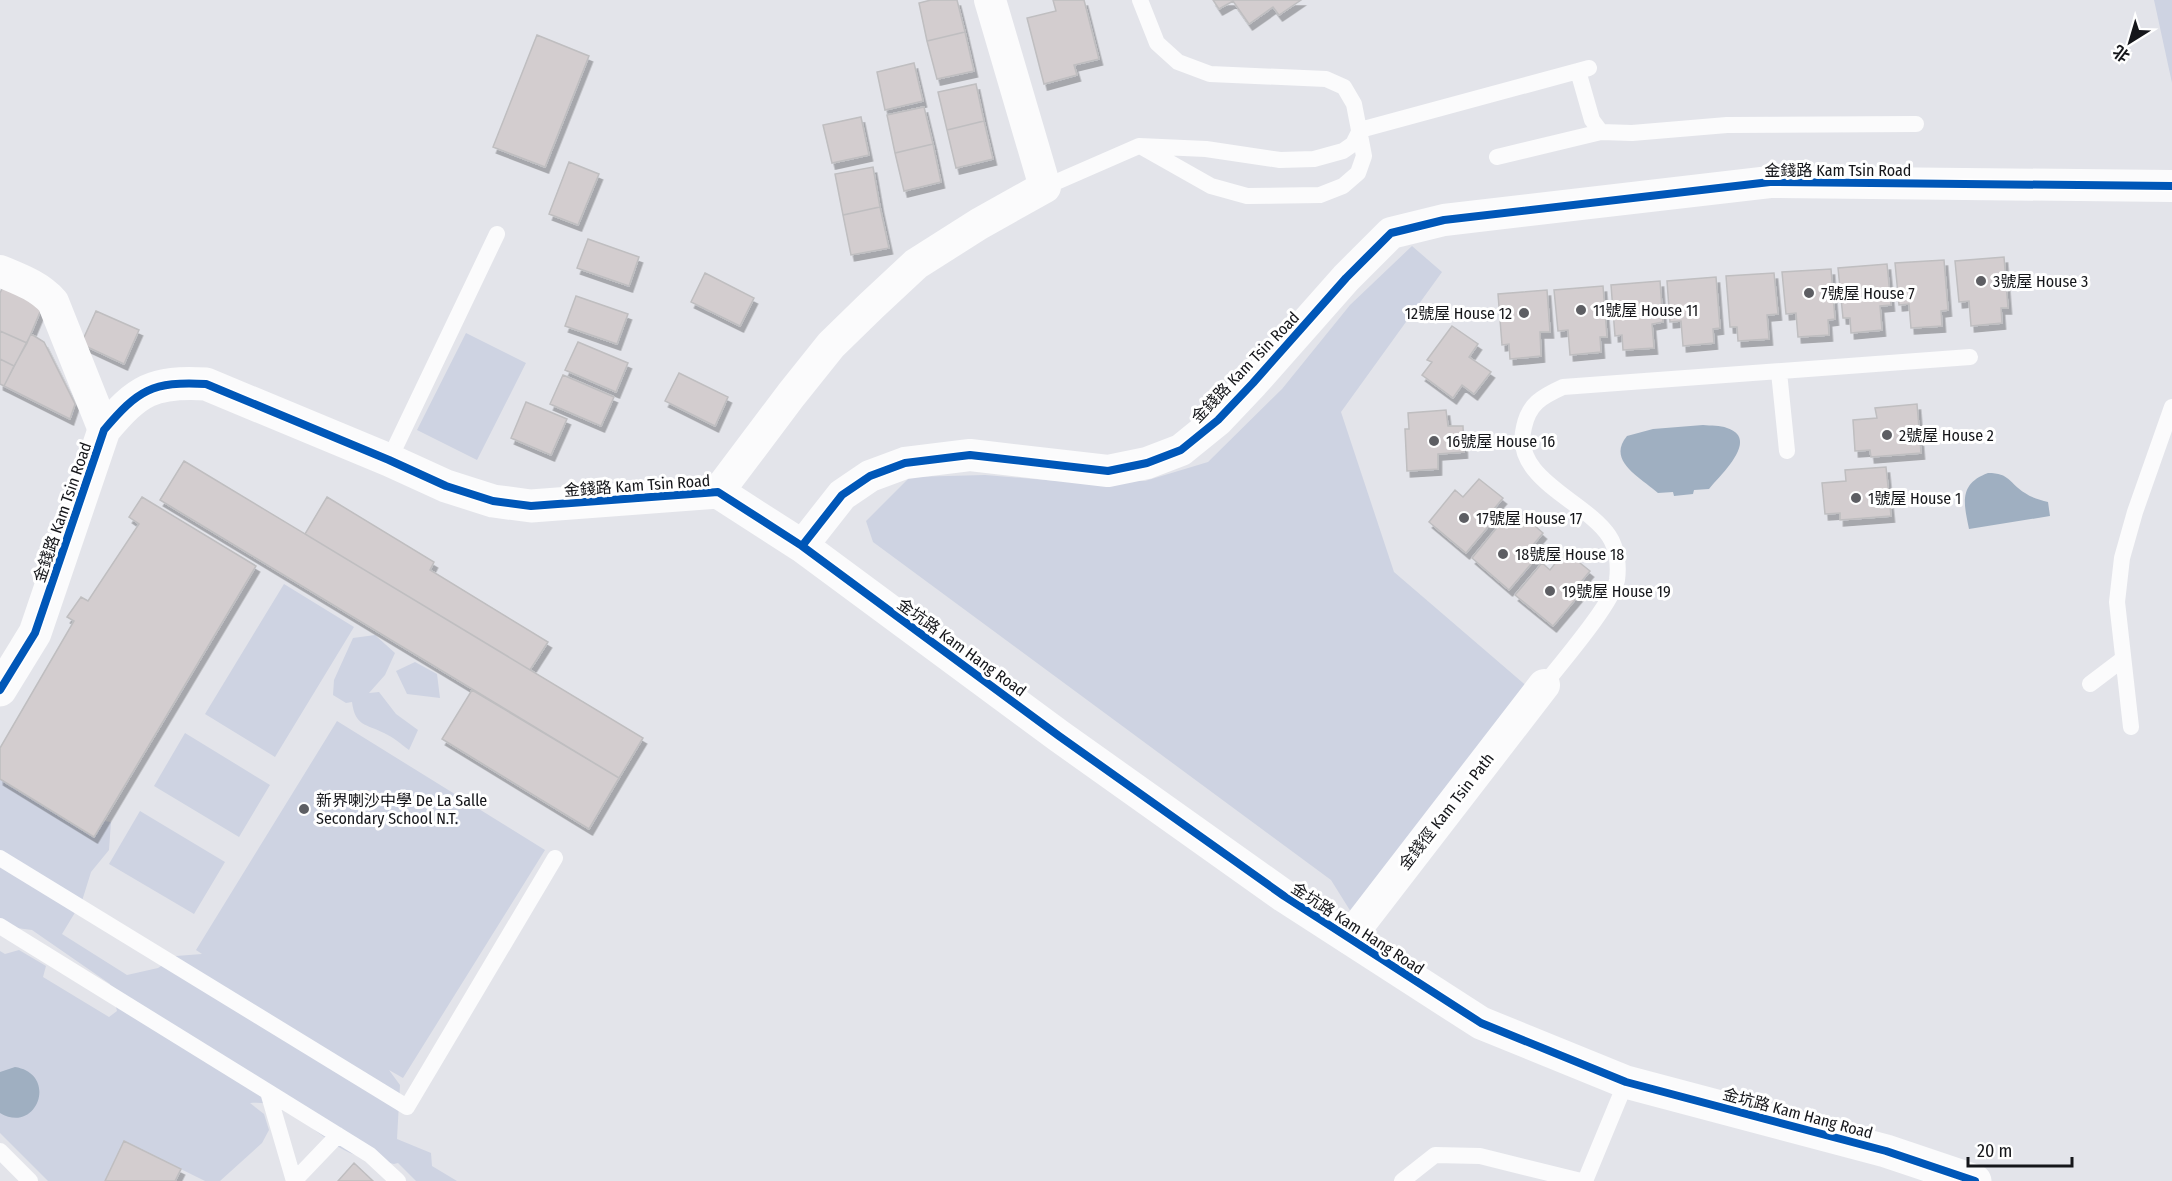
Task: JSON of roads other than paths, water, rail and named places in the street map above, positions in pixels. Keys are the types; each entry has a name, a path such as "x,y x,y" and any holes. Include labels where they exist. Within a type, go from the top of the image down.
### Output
{"street":[{"path":"718,492 831,345 878,299 916,264 979,224 1045,187 990,0"},
{"name":"金錢路 Kam Tsin Road","path":"0,690 35,633 104,430 125,405 142,392 175,382 206,384 446,486 483,498 531,506 718,492 802,546 842,495 870,476 905,463 970,455 1108,471 1147,463 1181,450 1225,413 1346,278 1391,233 1444,220 1770,182 2172,186"},
{"path":"0,271 46,293 53,302 104,430"},
{"name":"金坑路 Kam Hang Road","path":"802,546 1059,736 1275,889 1481,1023 1626,1082 1886,1150 1975,1181"},
{"name":"金錢徑 Kam Tsin Path","path":"1349,938 1544,685"}],"lane":[{"path":"1138,146 1211,186 1247,196 1320,195 1343,186 1358,173 1364,156 1354,104 1344,87 1326,79 1210,74 1178,62 1157,43 1140,0"},
{"path":"1045,187 1138,146 1206,149 1280,160 1314,159 1343,151 1353,144 1360,130 1584,70 1592,120 1601,132"},
{"path":"1497,157 1601,132 1632,133 1726,125 1916,124"},
{"path":"389,460 497,234"},
{"path":"1544,685 1607,603 1617,582 1617,559 1610,537 1594,520 1541,478 1526,460 1521,438 1527,415 1542,396 1563,387 1971,357"},
{"path":"1779,372 1787,451"},
{"path":"2131,727 2118,602 2122,558 2135,512 2172,407"},
{"path":"2090,684 2123,659"},
{"path":"0,858 407,1107 555,858"},
{"path":"0,926 370,1155 398,1181"},
{"path":"1585,1181 1626,1082"},
{"path":"268,1092 294,1181 338,1135"},
{"path":"0,1151 30,1181"},
{"path":"1402,1181 1435,1155 1480,1156 1581,1181"}],"place":[{"name":"3號屋 House 3","path":"1981,281"},
{"name":"7號屋 House 7","path":"1809,293"},
{"name":"11號屋 House 11","path":"1581,310"},
{"name":"12號屋 House 12","path":"1524,313"},
{"name":"2號屋 House 2","path":"1887,435"},
{"name":"16號屋 House 16","path":"1434,441"},
{"name":"1號屋 House 1","path":"1856,498"},
{"name":"17號屋 House 17","path":"1464,518"},
{"name":"18號屋 House 18","path":"1503,554"},
{"name":"19號屋 House 19","path":"1550,591"},
{"name":"新界喇沙中學 De La Salle Secondary School N.T.","path":"304,809"}]}
